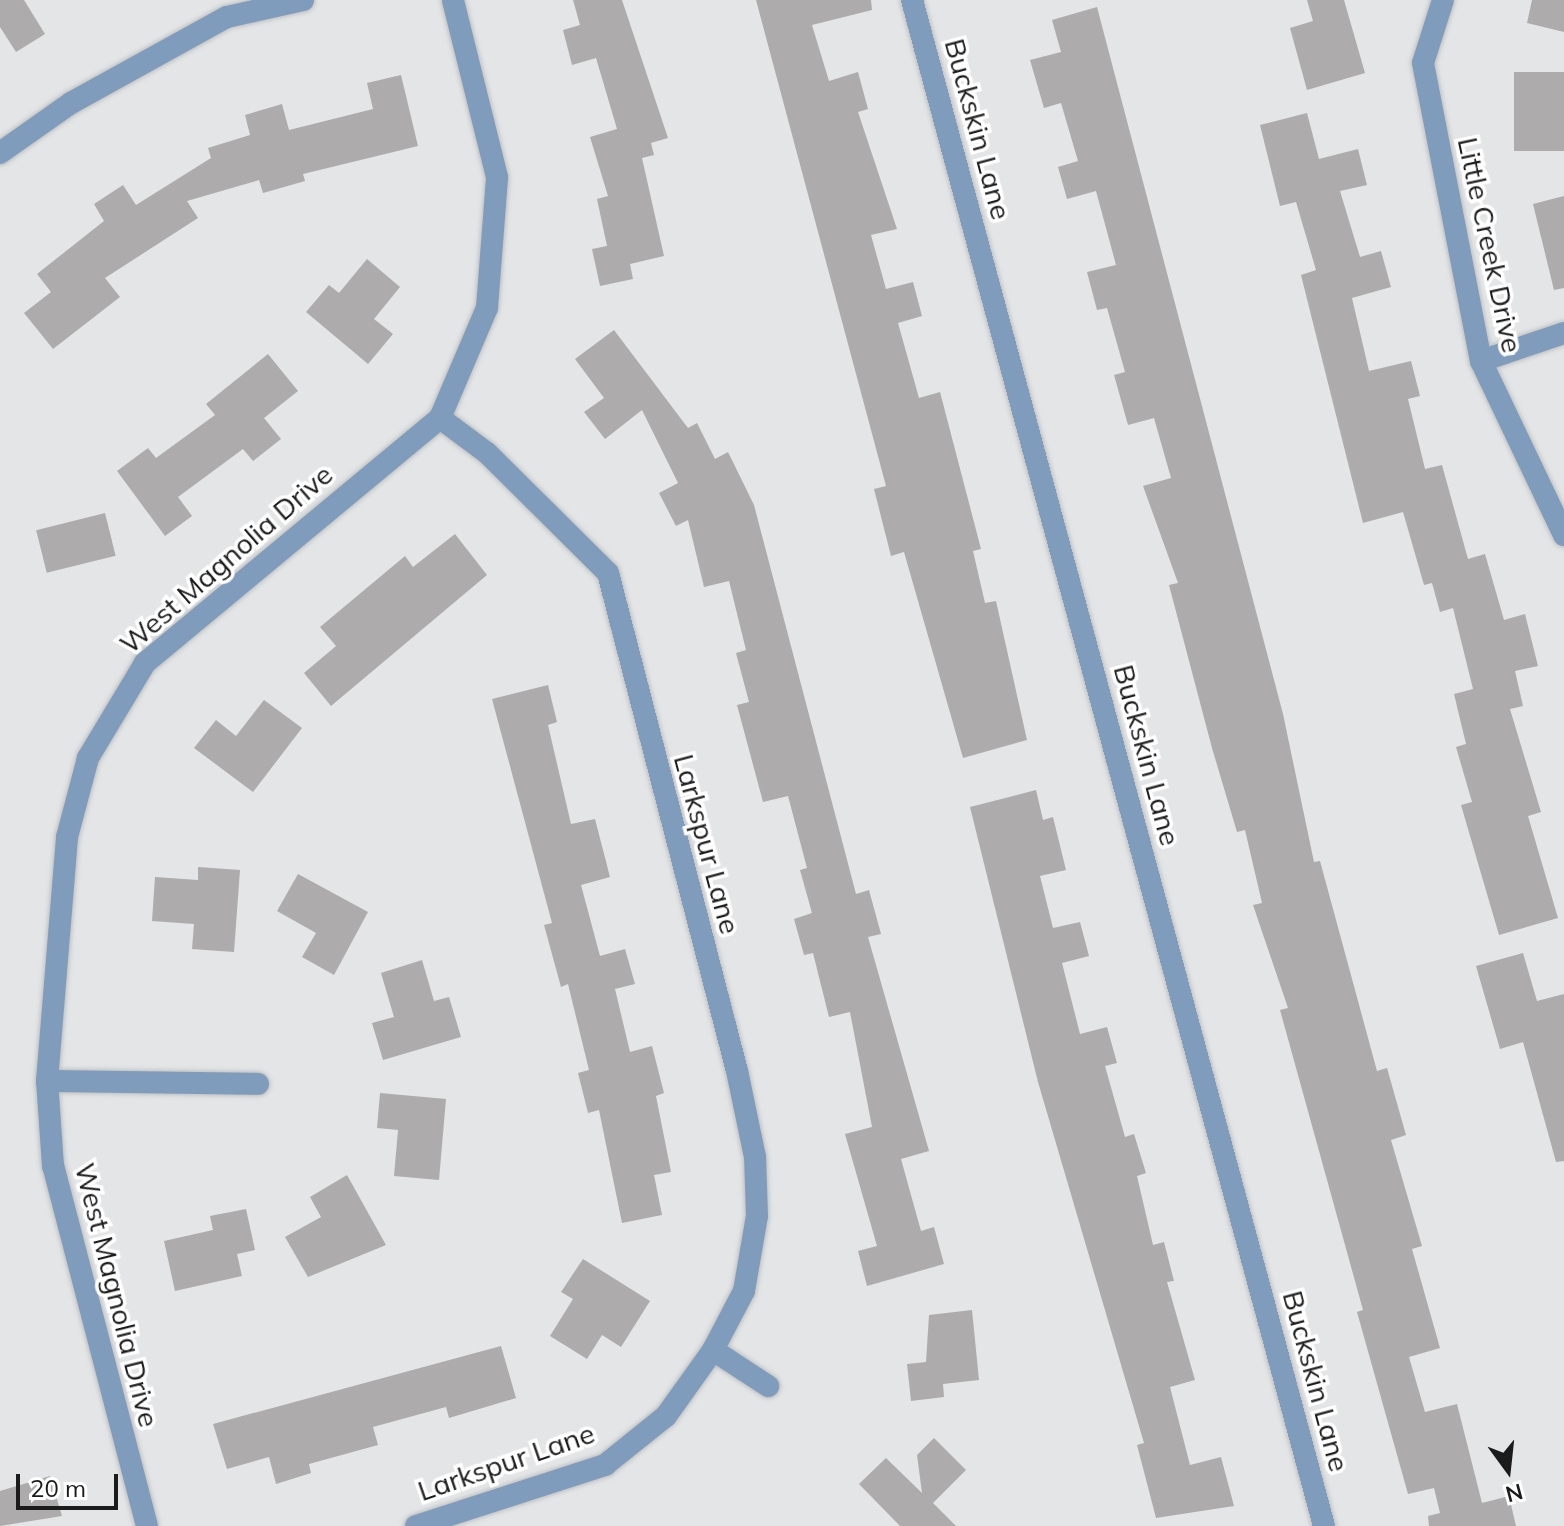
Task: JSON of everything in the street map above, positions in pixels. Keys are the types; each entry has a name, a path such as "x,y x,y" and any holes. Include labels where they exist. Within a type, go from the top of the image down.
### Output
{"street":[{"path":"0,153 71,103 227,17 303,0"},
{"name":"West Magnolia Drive","path":"147,1526 71,1254 53,1166 47,1081 65,852 88,758 145,663 440,418 487,308 497,177 453,0"},
{"name":"Buckskin Lane","path":"912,0 1324,1526"},
{"name":"Little Creek Drive","path":"1443,0 1423,63 1481,361 1564,535"},
{"path":"1481,361 1564,333"},
{"name":"Larkspur Lane","path":"416,1526 605,1465 666,1416 713,1350 744,1291 757,1216 755,1157 608,573 487,453 440,418"},
{"path":"47,1081 258,1084"},
{"path":"713,1350 768,1386"}],"building":[{"path":"0,0 24,0 45,34 16,52 0,27"},
{"path":"573,0 622,0 668,138 651,143 654,155 642,158 664,256 630,264 633,279 600,286 592,249 607,246 597,199 608,196 590,137 617,129 596,58 572,65 563,30 580,25"},
{"path":"756,0 871,0 872,10 812,25 829,81 858,72 868,109 858,112 897,229 871,235 886,289 913,282 922,316 898,323 919,398 940,392 981,549 973,551 985,603 996,601 1027,740 963,758 904,552 891,556 874,489 886,486"},
{"path":"1307,0 1344,0 1365,73 1307,90 1290,28 1313,21"},
{"path":"1532,0 1564,0 1564,32 1527,23"},
{"path":"1097,7 1283,714 1314,862 1320,861 1377,1071 1387,1068 1406,1135 1391,1140 1422,1246 1412,1249 1440,1348 1409,1357 1425,1412 1457,1404 1482,1503 1509,1496 1516,1526 1429,1526 1428,1516 1440,1513 1434,1488 1408,1494 1357,1312 1363,1310 1280,1010 1288,1008 1253,905 1262,903 1245,830 1237,832 1212,748 1169,585 1178,583 1143,486 1171,478 1154,418 1128,425 1114,375 1125,372 1107,308 1097,310 1087,272 1116,265 1096,191 1067,199 1058,167 1078,161 1061,103 1044,108 1030,60 1061,52 1052,20"},
{"path":"1514,72 1564,72 1564,151 1514,151"},
{"path":"401,75 418,146 303,174 305,181 263,193 259,180 187,201 198,218 105,278 120,297 53,349 24,313 51,292 37,274 104,221 94,204 123,185 136,205 211,158 208,148 250,135 245,115 282,104 289,130 373,109 367,83"},
{"path":"1307,113 1319,159 1358,149 1367,185 1340,191 1360,257 1381,251 1391,287 1352,298 1369,371 1411,361 1420,396 1408,399 1425,469 1442,465 1468,559 1485,554 1504,620 1525,614 1538,666 1515,671 1523,706 1510,709 1541,812 1528,816 1558,918 1499,935 1461,805 1472,802 1456,747 1466,744 1454,694 1473,689 1453,608 1440,612 1432,583 1424,585 1403,512 1363,523 1301,275 1316,270 1296,202 1280,206 1260,125"},
{"path":"1564,196 1564,288 1554,290 1533,204"},
{"path":"367,259 400,287 374,319 393,334 368,364 306,312 329,285 339,293"},
{"path":"614,330 688,428 697,423 715,459 728,452 754,505 856,894 869,890 881,934 868,937 929,1151 901,1159 921,1231 934,1227 944,1264 867,1286 858,1251 877,1246 845,1134 872,1127 850,1012 829,1017 813,953 804,955 794,919 812,913 800,870 807,868 788,796 763,802 737,705 749,702 736,653 746,650 729,581 704,587 688,520 676,526 659,493 678,483 642,410 605,439 584,412 604,398 575,359"},
{"path":"268,354 298,391 264,418 281,439 253,461 243,449 178,497 192,516 165,536 117,471 148,448 156,458 215,415 206,404"},
{"path":"105,513 116,556 47,573 36,530"},
{"path":"455,534 487,575 331,706 304,673 336,646 320,627 405,556 413,567"},
{"path":"548,685 557,722 548,725 571,824 595,819 610,877 581,885 600,956 625,949 635,984 615,989 630,1052 652,1046 664,1093 656,1096 671,1172 654,1175 662,1215 622,1223 599,1110 588,1113 578,1073 589,1070 568,984 561,987 544,925 552,923 492,699"},
{"path":"264,700 302,728 253,792 194,748 216,720 236,736"},
{"path":"1036,790 1043,820 1053,817 1066,870 1040,876 1053,928 1080,922 1089,956 1062,963 1080,1034 1107,1027 1117,1063 1105,1066 1125,1137 1134,1134 1146,1173 1137,1176 1153,1245 1164,1242 1174,1281 1167,1282 1195,1380 1170,1387 1190,1465 1221,1457 1234,1506 1156,1518 1137,1445 1144,1443 1038,1082 970,807"},
{"path":"198,867 240,870 234,952 192,949 194,924 152,921 155,877 198,880"},
{"path":"298,874 368,912 334,975 302,957 316,933 277,911"},
{"path":"1523,953 1537,1001 1564,994 1564,1161 1556,1162 1523,1042 1500,1049 1476,966"},
{"path":"422,960 434,1001 449,997 461,1037 383,1060 372,1023 394,1017 381,973"},
{"path":"380,1093 446,1099 439,1180 394,1176 398,1130 377,1128"},
{"path":"347,1175 386,1245 308,1277 285,1237 321,1217 310,1197"},
{"path":"246,1209 255,1250 237,1254 242,1276 175,1291 164,1241 213,1230 210,1216"},
{"path":"583,1259 650,1301 621,1347 602,1335 587,1359 550,1336 573,1299 561,1292"},
{"path":"972,1310 979,1380 943,1384 944,1397 911,1401 907,1364 926,1362 929,1315"},
{"path":"501,1346 516,1398 449,1418 446,1407 373,1427 378,1445 309,1464 311,1473 276,1484 269,1457 227,1469 213,1424"},
{"path":"934,1438 966,1470 933,1503 956,1526 900,1526 859,1484 886,1458 922,1493 917,1455"},
{"path":"50,1476 62,1516 0,1526 0,1491"}]}
